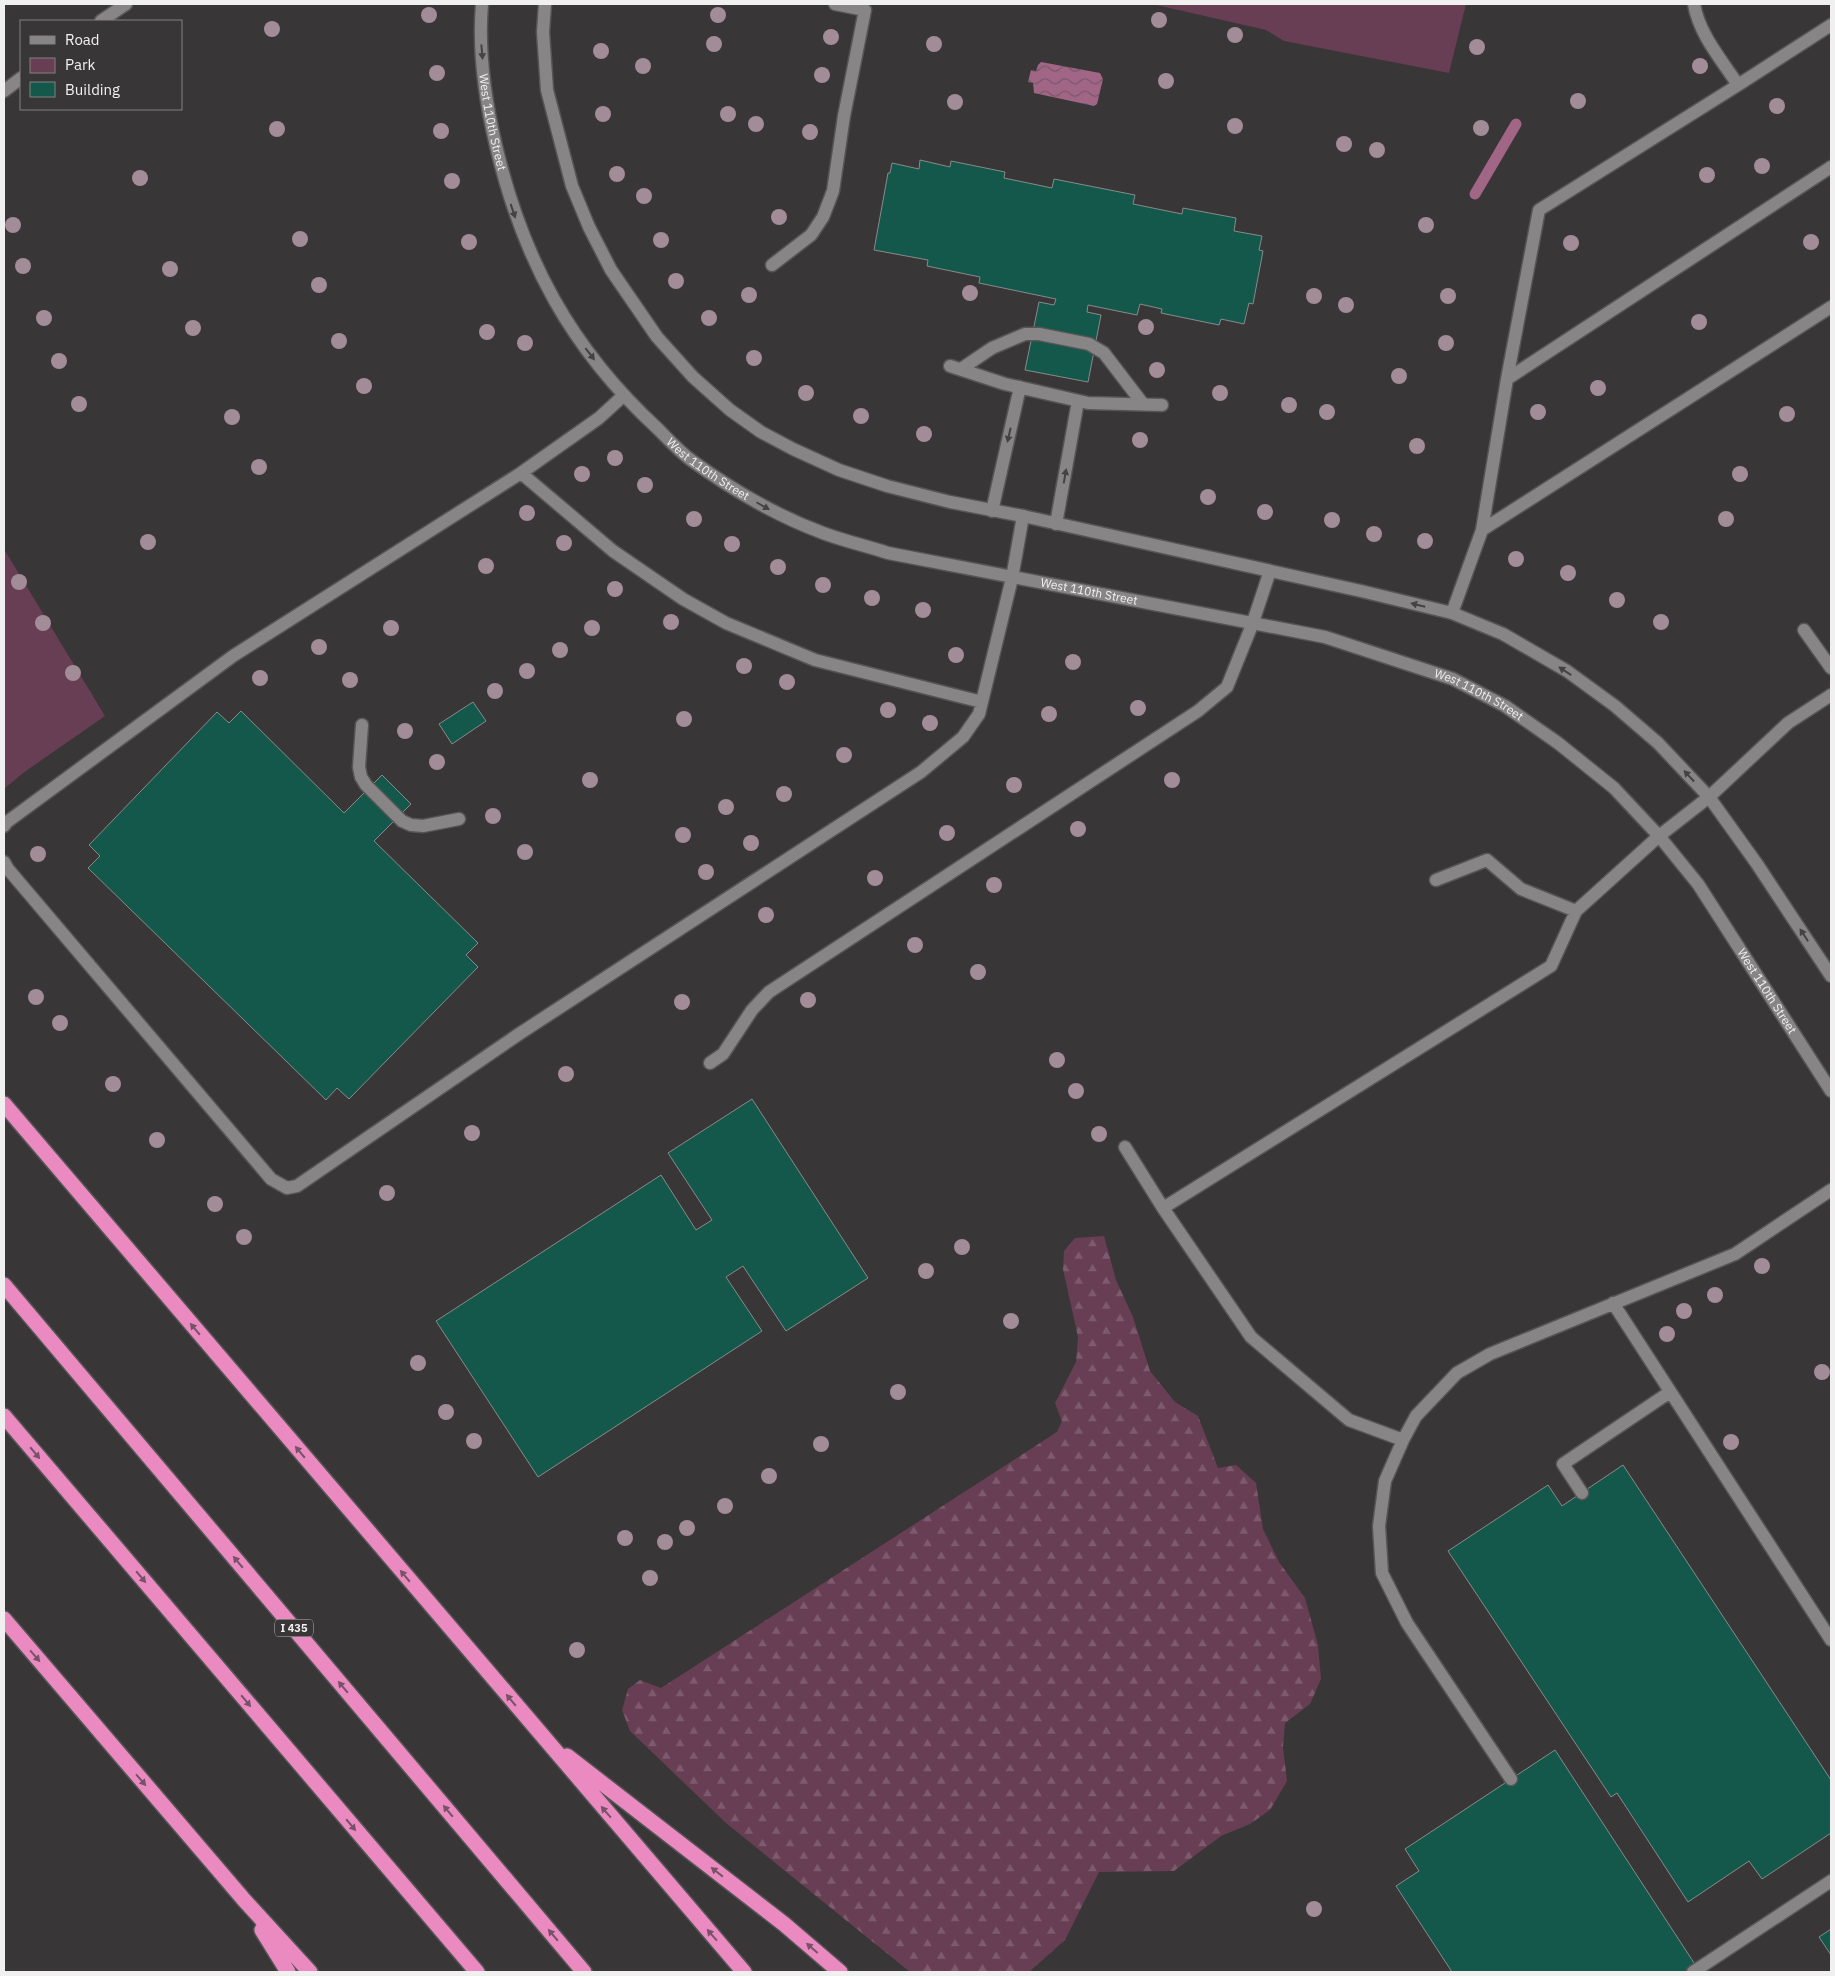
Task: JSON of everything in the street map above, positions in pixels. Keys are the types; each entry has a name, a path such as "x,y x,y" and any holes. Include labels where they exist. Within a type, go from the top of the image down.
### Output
{"highway":[{"path":"4,1104 744,1972"},
{"name":"I 435","path":"4,1285 584,1972"},
{"path":"4,1416 477,1972"},
{"path":"4,1619 245,1901 310,1972"},
{"path":"542,1737 776,1918 840,1972"},
{"path":"245,1901 288,1972"}],"street":[{"path":"102,20 126,4"},
{"name":"West 110th Street","path":"482,4 480,27 487,108 506,188 519,228 538,271 561,313 586,350 623,396 690,460 766,508 822,533 888,553 1325,638 1453,679 1505,706 1558,743 1614,788 1659,836 1698,884 1831,1091"},
{"path":"545,4 543,32 547,90 572,186 611,270 657,337 693,377 730,410 762,432 793,449 838,470 887,486 950,502 1023,516 1361,590 1452,613 1503,634 1583,683 1615,706 1658,743 1709,797 1757,864 1831,976"},
{"path":"772,265 811,235 823,218 833,191 844,116 865,10 835,4"},
{"path":"1694,4 1696,19 1703,33 1738,85"},
{"path":"1452,613 1482,530 1507,379 1540,210 1831,25"},
{"path":"4,90 20,79"},
{"path":"1507,379 1831,167"},
{"path":"1482,530 1831,308"},
{"path":"1143,404 1104,353 1089,344 1081,342 1039,334 1025,334 955,367 1005,384 1088,403 1162,405"},
{"path":"992,510 1020,387"},
{"path":"4,826 6,822 233,656 521,473 599,418 623,396"},
{"path":"1056,524 1078,401"},
{"path":"521,473 613,551 683,598 726,623 816,660 982,702"},
{"path":"4,862 14,877 271,1179 286,1188 297,1186 527,1029 921,772 963,737 979,714 1012,578 1023,516"},
{"path":"710,1063 723,1054 752,1010 769,992 1198,712 1228,687 1270,571"},
{"path":"1804,630 1831,668"},
{"path":"1163,1208 1551,966 1576,911 1659,836 1709,797 1788,723 1831,695"},
{"path":"362,725 359,767 362,777 366,785 402,821 411,825 423,826 459,819"},
{"path":"1436,880 1486,860 1521,889 1576,911"},
{"path":"1126,1147 1163,1208 1251,1338 1349,1420 1403,1440"},
{"path":"1512,1779 1408,1623 1382,1573 1379,1526 1385,1481 1403,1440 1416,1416 1457,1372 1490,1354 1735,1254 1831,1190"},
{"path":"1613,1303 1831,1640"},
{"path":"1582,1493 1564,1464 1670,1392"},
{"path":"1693,1972 1831,1881"}],"green space":[{"path":"1152,4 1466,4 1449,73 1284,41 1266,30"},
{"path":"4,549 105,716 23,773 4,789"},
{"path":"1104,1236 1116,1280 1133,1317 1150,1371 1175,1402 1198,1416 1218,1468 1236,1465 1256,1483 1263,1529 1279,1562 1305,1598 1318,1645 1321,1679 1310,1704 1285,1723 1283,1747 1287,1781 1270,1810 1250,1824 1221,1836 1174,1871 1099,1872 1065,1940 1029,1972 910,1972 726,1823 630,1731 622,1710 628,1689 640,1680 661,1688 1057,1432 1062,1421 1055,1403 1076,1362 1078,1337 1063,1269 1064,1251 1075,1238"}],"water":[{"path":"1041,62 1100,73 1103,79 1097,104 1094,106 1034,93 1033,83 1028,82 1031,70 1036,71"}],"building":[{"path":"920,160 950,167 951,161 1005,172 1004,178 1052,188 1054,179 1135,195 1133,204 1182,214 1183,208 1236,218 1234,231 1262,236 1259,250 1263,251 1253,304 1249,303 1244,324 1221,319 1219,325 1161,313 1162,309 1140,304 1137,315 1088,305 1087,312 1101,315 1088,382 1025,370 1039,302 1054,305 1056,299 979,283 980,277 927,266 928,260 874,250 888,173 890,173 892,163 919,169"},
{"path":"473,702 486,721 452,744 439,724"},
{"path":"241,711 344,813 382,775 411,804 374,841 478,943 466,955 478,967 349,1099 337,1088 326,1100 88,868 100,856 89,845 217,712 229,723"},
{"path":"752,1099 868,1278 786,1331 743,1266 726,1277 762,1331 538,1477 436,1321 661,1175 696,1230 712,1220 668,1153"},
{"path":"1623,1465 1831,1780 1831,1833 1762,1879 1749,1861 1688,1902 1617,1793 1611,1797 1448,1551 1548,1485 1562,1506"},
{"path":"1555,1750 1700,1972 1452,1972 1396,1886 1419,1871 1405,1849"},
{"path":"1831,1929 1831,1955 1819,1937"}],"waterway":[{"path":"1475,194 1516,124"}]}
